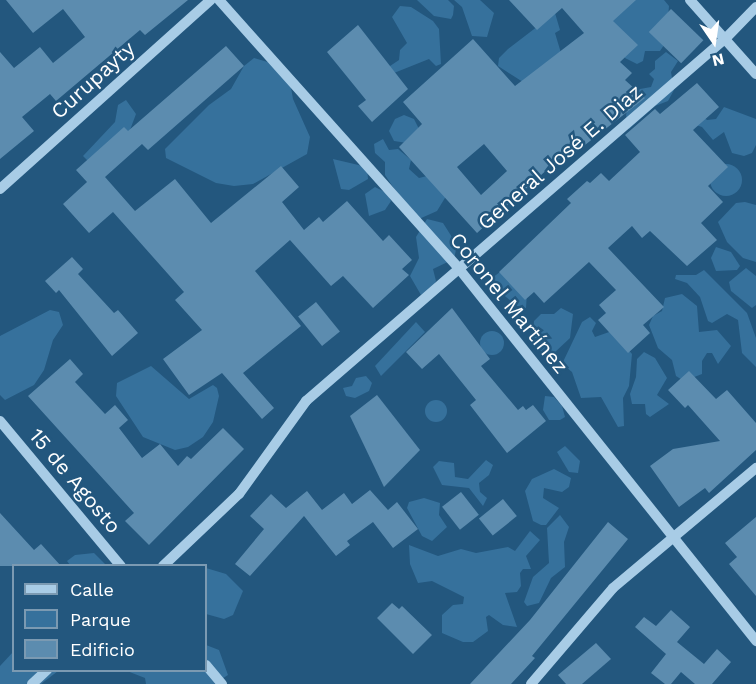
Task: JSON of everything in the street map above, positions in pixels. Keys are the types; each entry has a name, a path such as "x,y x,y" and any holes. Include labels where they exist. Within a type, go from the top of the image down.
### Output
{"street":[{"name":"Curupayty","path":"0,189 211,0"},
{"name":"Coronel Martínez","path":"219,0 460,270 671,538 756,641"},
{"path":"690,0 756,74"},
{"name":"General José E. Diaz","path":"165,564 238,494 306,400 441,280 460,270 726,38 756,7"},
{"name":"15 de Agosto","path":"0,421 119,564"},
{"path":"531,684 613,588 756,468"},
{"path":"207,666 222,684"},
{"path":"32,684 45,672"}],"green space":[{"path":"417,0 448,0 454,6 453,15 451,19 434,16"},
{"path":"454,0 480,0 494,13 487,37 472,36 462,7"},
{"path":"630,0 664,0 669,6 666,42 660,51 645,51 643,61 637,64 625,58 613,22 613,15"},
{"path":"400,6 411,7 433,21 439,29 441,64 436,66 429,59 394,73 384,70 399,60 400,50 407,43 392,17"},
{"path":"555,13 560,30 555,33 561,53 523,82 498,66 499,58 508,49"},
{"path":"666,52 678,61 671,72 674,90 668,101 655,106 629,129 626,115 630,99 640,89 651,87 654,79 649,74 655,69 655,61"},
{"path":"254,58 271,63 290,82 293,99 310,137 307,154 253,184 234,186 216,183 166,158 165,149 209,105 231,89 244,66"},
{"path":"126,100 136,114 130,130 89,162 83,156 115,122 118,105"},
{"path":"724,107 756,119 756,145 752,153 744,156 732,153 724,132 713,140 702,127 693,124 700,113 707,120 716,119"},
{"path":"404,115 414,119 419,129 407,143 394,141 389,131 395,119"},
{"path":"383,139 389,150 398,149 411,160 409,169 419,178 427,176 448,193 437,211 419,219 393,187 385,175 385,162 375,153 374,144"},
{"path":"333,159 367,167 368,179 349,190 341,189"},
{"path":"726,164 737,169 742,180 737,191 726,196 715,191 710,180 715,169"},
{"path":"375,187 387,193 391,201 385,210 369,216 365,194"},
{"path":"745,202 756,205 756,262 743,258 727,242 718,222 736,203"},
{"path":"427,219 443,223 457,245 454,259 433,269 436,281 431,290 421,295 410,276 419,258 416,237"},
{"path":"716,247 731,252 740,266 737,270 716,271 711,258"},
{"path":"746,268 756,276 756,305 752,308 731,291 729,282"},
{"path":"704,270 747,313 756,338 756,367 742,353 738,320 727,314 712,323 708,321 700,297 687,283 675,279 676,275 696,275"},
{"path":"500,272 527,293 526,308 517,306 494,287 492,278"},
{"path":"682,294 697,306 699,332 717,330 731,346 718,364 712,353 707,353 702,361 702,374 684,381 676,376 672,360 658,348 649,325 653,316 662,311 665,298"},
{"path":"561,308 573,314 570,338 553,354 544,355 532,340 534,321 541,314 554,314"},
{"path":"50,310 59,312 63,325 53,340 44,370 34,385 5,400 0,395 0,336"},
{"path":"590,317 596,323 592,331 595,337 612,331 632,354 629,386 623,398 624,426 618,427 601,397 581,398 572,372 562,364 582,322"},
{"path":"416,322 425,332 381,376 375,366"},
{"path":"492,331 501,334 504,343 501,352 492,355 483,352 480,343 483,334"},
{"path":"644,352 655,358 667,378 657,395 669,404 650,417 646,414 645,404 632,404 630,394 636,377 637,359"},
{"path":"151,366 189,399 213,385 217,388 219,396 213,422 203,437 188,447 175,450 143,437 116,396 117,383"},
{"path":"366,376 372,383 369,391 355,398 346,396 343,388 352,386 356,378"},
{"path":"545,396 554,397 562,406 565,417 560,420 549,420 543,410"},
{"path":"436,400 444,403 447,411 444,419 436,422 428,419 425,411 428,403"},
{"path":"565,446 580,461 578,473 569,472 557,452"},
{"path":"486,460 493,465 489,475 479,483 480,492 487,498 483,506 469,488 442,485 433,467 439,461 454,463 455,477 468,479"},
{"path":"554,469 571,478 569,487 562,492 544,488 543,498 559,508 546,525 541,525 533,521 525,491 532,479"},
{"path":"424,498 440,503 439,515 447,527 432,541 422,536 407,508 409,502"},
{"path":"560,515 569,527 564,542 565,567 551,578 539,603 527,606 524,602 533,577 549,563 547,528"},
{"path":"530,531 540,540 526,556 531,569 523,569 520,573 521,586 517,592 505,593 517,627 503,625 489,615 486,617 488,631 473,642 463,642 442,633 442,615 453,605 463,604 464,597 432,581 418,583 410,564 409,545 438,556 461,549 476,553 508,547 515,551"},
{"path":"94,553 105,564 69,564 67,561 75,555"},
{"path":"207,568 226,574 243,591 233,615 224,619 207,614"},
{"path":"207,645 219,650 228,675 214,684 146,684 145,678 130,672 207,672"},
{"path":"12,653 12,672 57,672 41,684 0,684 0,666"}],"building":[{"path":"6,0 188,0 145,35 140,30 56,101 50,94 22,117 34,131 0,159 0,52 14,68 40,47 53,63 85,37 63,9 33,33"},
{"path":"509,0 636,0 613,21 638,45 620,62 632,73 625,80 645,98 576,152 572,147 477,233 399,147 422,124 403,102 473,39 515,86 584,33 562,8 537,30","holes":["484,144 507,171 481,195 457,167"]},
{"path":"671,9 703,40 681,63 649,32"},
{"path":"358,25 408,89 372,122 358,106 366,100 327,52"},
{"path":"226,46 244,66 148,150 142,144 105,177 135,211 175,179 211,223 281,166 299,187 282,202 304,230 319,217 323,222 347,201 383,241 389,235 412,260 402,269 409,275 373,308 343,276 331,286 290,240 255,271 301,326 243,373 274,408 262,419 222,373 189,395 163,359 202,330 175,300 184,292 113,212 89,233 63,204 87,182 76,170 124,127 128,131"},
{"path":"697,83 719,107 693,130 728,167 708,186 723,202 701,223 717,240 687,266 650,231 642,238 632,226 608,248 664,307 643,325 650,333 628,353 598,320 606,313 599,305 616,290 589,262 544,303 534,292 525,300 499,272 571,203 567,199 587,181 590,183 601,173 609,181 640,152 625,135 655,109 660,114"},
{"path":"72,257 83,269 78,274 114,313 118,310 138,333 112,356 59,290 56,293 45,281"},
{"path":"316,302 340,332 322,346 298,316"},
{"path":"452,308 490,359 481,366 518,410 523,406 526,410 533,405 546,421 507,453 470,405 476,400 439,354 422,369 406,352"},
{"path":"70,359 83,374 75,382 105,414 115,405 128,420 119,428 142,458 160,444 178,466 187,456 191,459 223,428 244,449 149,545 125,521 134,513 28,396"},
{"path":"689,371 716,399 727,390 756,423 756,450 709,493 705,488 679,507 650,466 673,449 720,441 688,405 685,408 668,390"},
{"path":"377,395 420,450 384,487 350,416"},
{"path":"370,490 388,510 397,502 418,529 393,548 373,522 347,541 350,545 336,556 304,516 250,576 235,564 264,529 250,516 271,494 286,508 307,491 322,510 344,493 352,504"},
{"path":"461,492 479,515 460,530 442,507"},
{"path":"503,499 517,516 493,536 479,519"},
{"path":"0,513 34,550 41,544 59,564 12,564 12,566 0,566"},
{"path":"756,517 756,596 729,564 737,557 725,543"},
{"path":"608,522 628,539 532,656 535,658 511,684 470,684 530,620"},
{"path":"392,603 399,609 402,606 432,635 413,654 377,618"},
{"path":"671,610 690,627 677,642 704,664 717,649 731,662 712,684 695,684 681,672 671,684 665,684 651,673 666,654 635,627 644,617 656,626"},
{"path":"596,643 611,659 582,684 566,684 558,675"}]}
